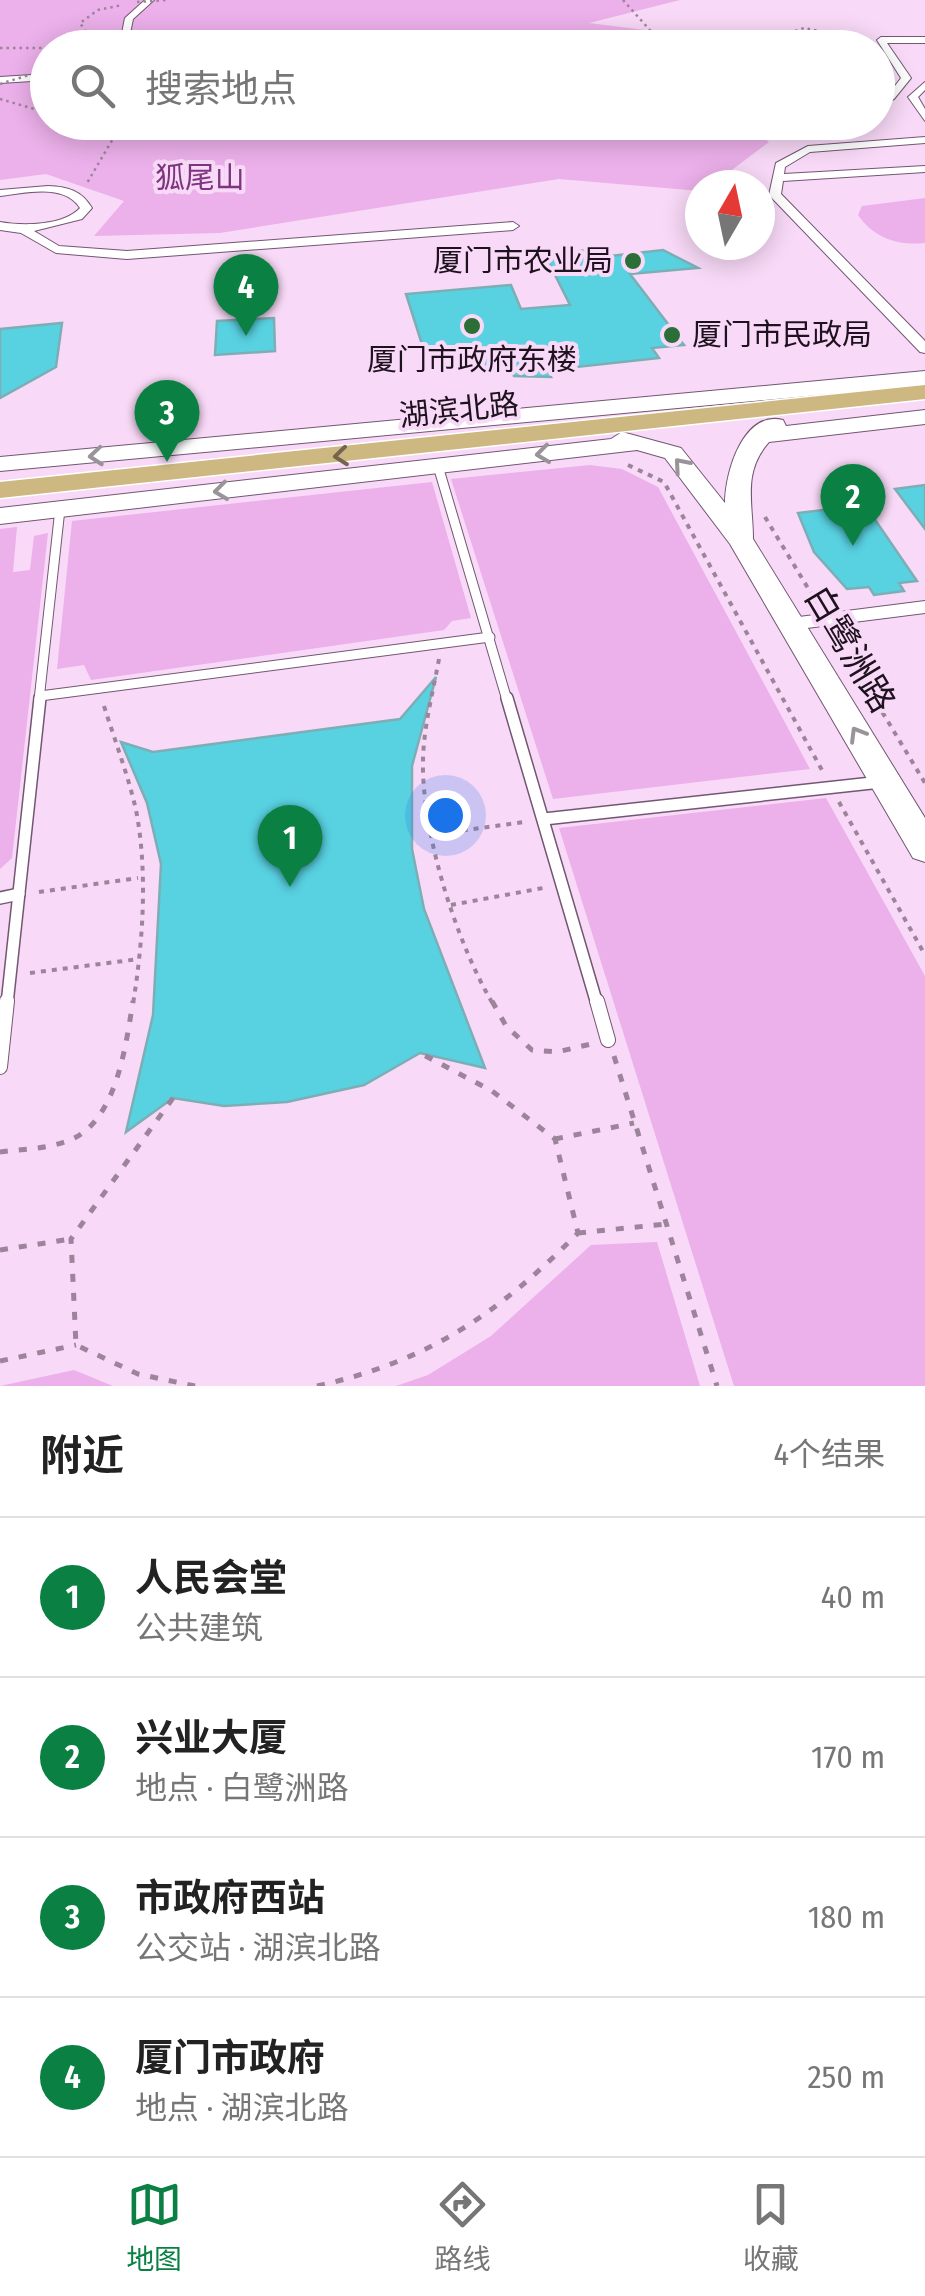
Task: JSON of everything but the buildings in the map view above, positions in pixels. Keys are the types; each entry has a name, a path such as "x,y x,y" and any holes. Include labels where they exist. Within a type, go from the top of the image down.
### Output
{"main road":[{"name":"湖滨北路","path":"0,490 925,392"},
{"path":"769,429 925,405"}],"street":[{"path":"126,30 129,18 150,0"},
{"path":"895,33 925,29"},
{"path":"895,37 925,40"},
{"path":"895,60 906,78 895,93"},
{"path":"0,82 30,79"},
{"path":"925,85 912,98 925,118"},
{"path":"925,140 852,142 792,156 780,165 775,195 925,349"},
{"path":"776,178 925,170"},
{"path":"0,193 25,189 76,193 86,208 78,218 24,230"},
{"path":"0,226 24,230 56,249 128,255 514,226"},
{"path":"0,464 925,378"},
{"path":"769,429 925,418"},
{"name":"白鹭洲路","path":"586,429 673,453 742,541 925,848"},
{"name":"白鹭洲路","path":"742,541 734,478 769,429"},
{"path":"0,516 640,443"},
{"path":"791,624 925,606"}],"lane":[{"path":"438,466 608,1040"},
{"path":"0,1066 60,510"},
{"path":"40,696 490,637"},
{"path":"544,819 885,781"},
{"path":"0,898 19,894"}],"path":[{"path":"84,30 80,24 88,16 116,6 167,0"},
{"path":"623,0 650,30"},
{"path":"791,30 828,30"},
{"path":"0,48 30,48"},
{"path":"0,82 30,74"},
{"path":"0,100 30,108"},
{"path":"76,193 101,170 104,148 111,140"},
{"path":"664,482 925,955"},
{"path":"766,518 925,783"},
{"path":"441,643 422,766 430,835 452,905 495,1008 526,1048 546,1053 608,1040 716,1386"},
{"path":"0,1152 77,1138 96,1118 118,1078 139,959 138,819 99,688"},
{"path":"430,835 544,819"},
{"path":"19,894 140,877"},
{"path":"452,905 563,884"},
{"path":"10,976 139,959"},
{"path":"420,1053 492,1092 555,1139 578,1234"},
{"path":"76,1345 72,1239 173,1098"},
{"path":"555,1139 634,1123"},
{"path":"317,1386 417,1359 479,1325 534,1280 578,1234 666,1224"},
{"path":"0,1250 72,1239"},
{"path":"0,1361 76,1345 138,1374 195,1386"}],"green space":[{"name":"狐尾山","path":"0,0 680,0 589,23 646,30 30,30 30,140 769,142 732,170 685,170 685,190 559,179 220,233 94,236 124,201 46,174 0,180"},
{"path":"925,198 925,243 887,239 871,230 858,215 862,206"},
{"path":"590,465 622,469 658,487 810,769 553,799 451,479"},
{"path":"432,482 471,618 452,621 444,630 91,680 84,665 57,669 72,521"},
{"path":"17,527 13,572 30,570 34,536 48,533 12,858 0,869 0,529"},
{"path":"826,798 925,976 925,1386 734,1386 559,828"},
{"path":"657,1242 700,1386 396,1386 428,1375 491,1336 591,1245"},
{"path":"74,1370 113,1386 0,1386"}],"place":[{"name":"厦门市农业局","path":"633,261"},
{"name":"厦门市政府东楼","path":"472,326"},
{"name":"厦门市民政局","path":"672,335"},
{"name":"厦门市政府","path":"246,336"},
{"name":"市政府西站","path":"167,462"},
{"name":"兴业大厦","path":"853,546"},
{"name":"人民会堂","path":"290,887"}]}
